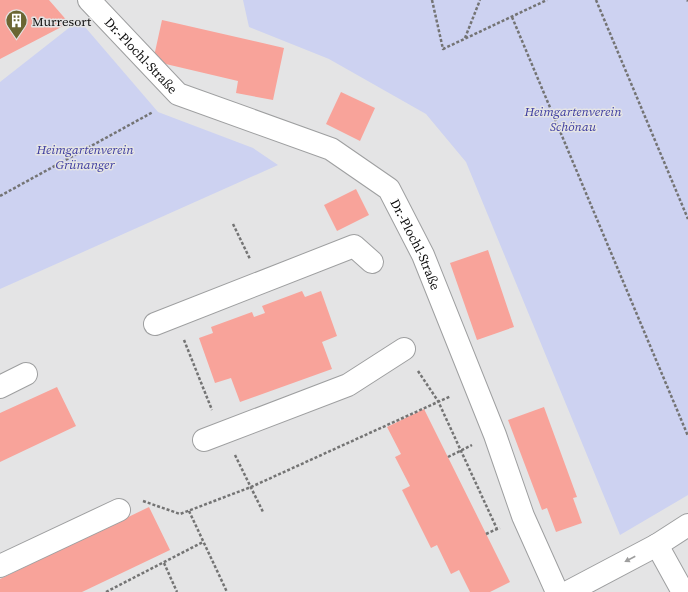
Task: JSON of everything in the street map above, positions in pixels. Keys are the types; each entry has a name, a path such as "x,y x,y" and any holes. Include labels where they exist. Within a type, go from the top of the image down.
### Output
{"street":[{"name":"Dr.-Plochl-Straße","path":"89,0 178,94 331,148 389,189 423,254 495,435 524,516 556,592"},
{"path":"155,324 354,246 372,262"},
{"path":"204,440 348,385 404,349"},
{"path":"0,387 26,374"},
{"path":"0,566 119,510"},
{"path":"568,592 657,545 688,526"},
{"path":"657,545 683,592"}],"path":[{"path":"432,0 443,49 547,0"},
{"path":"465,38 480,0"},
{"path":"596,0 688,219"},
{"path":"512,17 688,436"},
{"path":"0,196 153,112"},
{"path":"404,349 438,401 497,529"},
{"path":"119,510 142,500 180,514 251,487 438,401"},
{"path":"188,511 227,592"},
{"path":"486,534 524,516"},
{"path":"106,592 203,542"},
{"path":"164,563 177,592"}],"green space":[{"name":"Heimgartenverein Schönau","path":"243,0 688,0 688,495 620,535 466,162 426,114 329,59 249,27"},
{"name":"Heimgartenverein Grünanger","path":"79,20 158,112 253,148 278,165 0,289 0,82"}],"building":[{"name":"Murresort","path":"0,0 49,0 69,23 0,59"},
{"path":"162,20 284,48 273,100 236,93 238,81 153,61"},
{"path":"341,92 375,108 360,141 326,124"},
{"path":"356,189 369,215 337,231 324,205"},
{"path":"488,250 514,327 477,340 450,263"},
{"path":"302,291 305,297 321,291 337,336 322,342 332,369 240,402 231,378 215,383 199,338 213,333 211,327 252,312 254,317 265,313 262,306"},
{"path":"57,387 76,426 0,462 0,413"},
{"path":"544,407 577,497 573,498 582,523 556,532 547,508 542,510 508,420"},
{"path":"424,409 510,582 490,592 470,592 459,570 451,574 437,545 431,548 402,490 410,486 395,457 401,454 387,427"},
{"path":"149,507 170,550 82,592 0,592 0,579"}],"place":[{"name":"Murresort","path":"17,40"}]}
